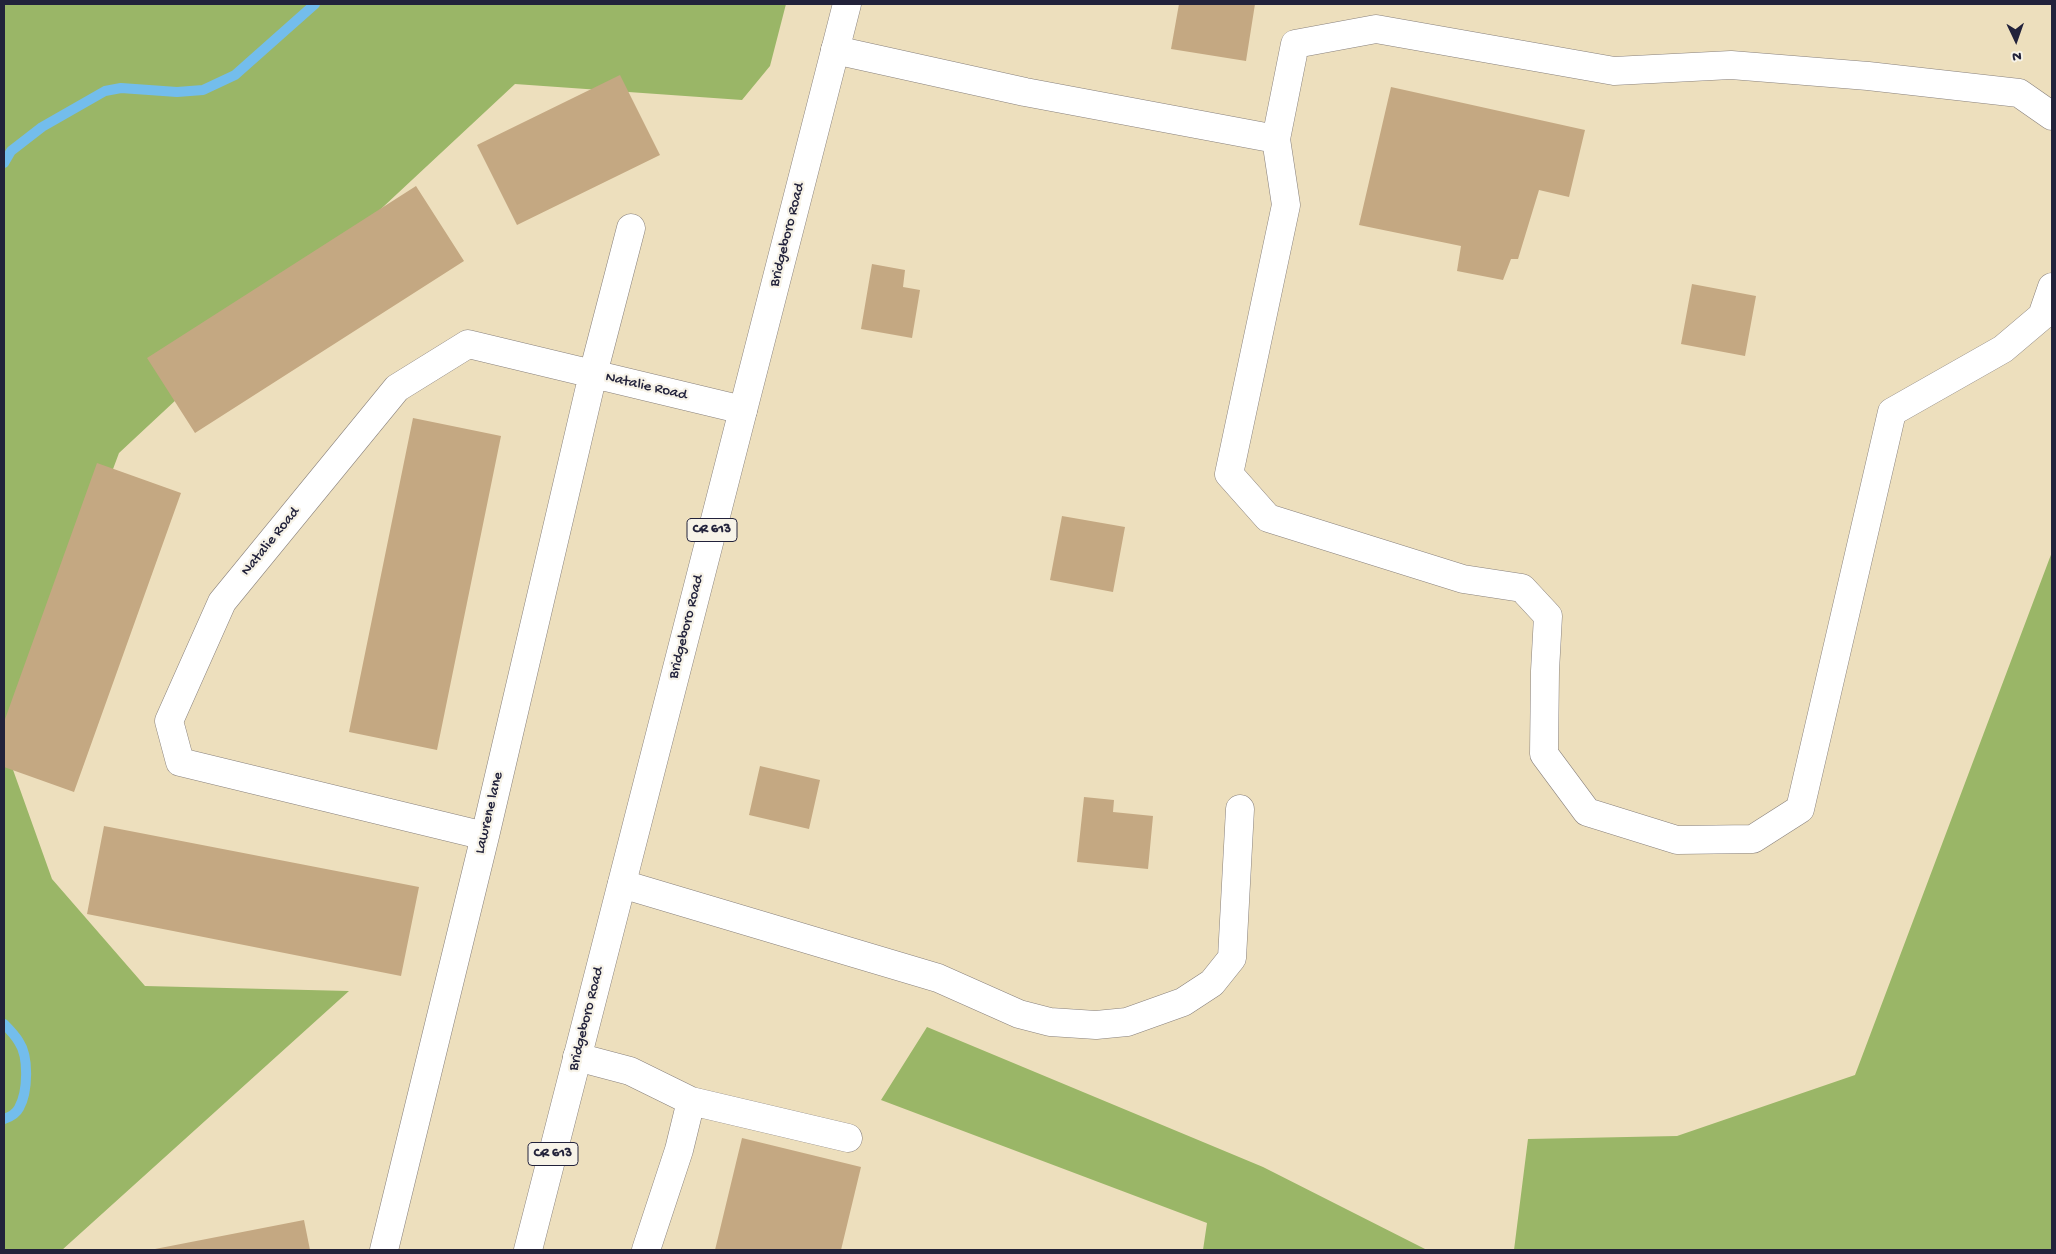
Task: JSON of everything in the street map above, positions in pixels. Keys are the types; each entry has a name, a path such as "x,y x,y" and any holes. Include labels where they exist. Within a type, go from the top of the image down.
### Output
{"main road":[{"name":"Bridgeboro Road","path":"528,1250 847,4"},
{"path":"2052,116 2019,93 1868,76 1731,65 1614,71 1376,29 1295,44 1276,139 1286,205 1229,474 1268,518 1463,579 1522,588 1548,616 1544,754 1587,812 1678,840 1753,839 1800,809 1892,412 2003,349 2042,316 2052,287"},
{"path":"835,50 1025,92 1276,139"},
{"name":"Lawrene lane","path":"384,1250 485,836 593,374 631,228"},
{"name":"Natalie Road","path":"485,836 180,762 169,721 222,602 397,388 468,344 743,410"},
{"path":"622,884 938,978 1019,1014 1060,1023 1096,1025 1127,1022 1184,1002 1212,983 1232,958 1240,809"},
{"path":"577,1057 630,1071 691,1101 848,1138"},
{"path":"646,1250 679,1150 691,1101"}],"green space":[{"path":"4,4 786,4 770,66 742,100 515,84 119,453 7,753 52,879 145,986 349,991 62,1250 4,1250"},
{"path":"2052,552 2052,1250 1514,1250 1528,1139 1677,1136 1855,1075"},
{"path":"927,1027 1263,1167 1427,1250 1203,1250 1207,1223 881,1100"}],"building":[{"path":"1179,4 1255,4 1246,61 1171,49"},
{"path":"620,75 660,155 517,225 477,145"},
{"path":"1391,87 1585,130 1569,197 1539,190 1518,259 1511,259 1503,280 1457,271 1461,246 1359,225"},
{"path":"416,186 464,261 195,433 147,358"},
{"path":"872,264 905,270 903,287 920,290 912,338 861,329"},
{"path":"1692,284 1756,296 1745,356 1681,344"},
{"path":"413,418 501,436 437,750 349,732"},
{"path":"97,463 181,493 74,792 4,767 4,722"},
{"path":"1062,516 1125,527 1113,592 1050,580"},
{"path":"760,766 820,780 809,829 749,815"},
{"path":"1084,797 1114,800 1113,812 1153,816 1148,869 1077,862"},
{"path":"104,826 419,887 401,976 87,914"},
{"path":"742,1138 861,1167 841,1250 715,1250"},
{"path":"304,1220 310,1250 155,1250 155,1249"}],"waterway":[{"path":"4,163 11,151 42,127 105,91 121,88 177,92 203,90 235,75 315,4"},
{"path":"4,1024 19,1042 26,1065 26,1084 22,1101 16,1112 4,1119"}]}
